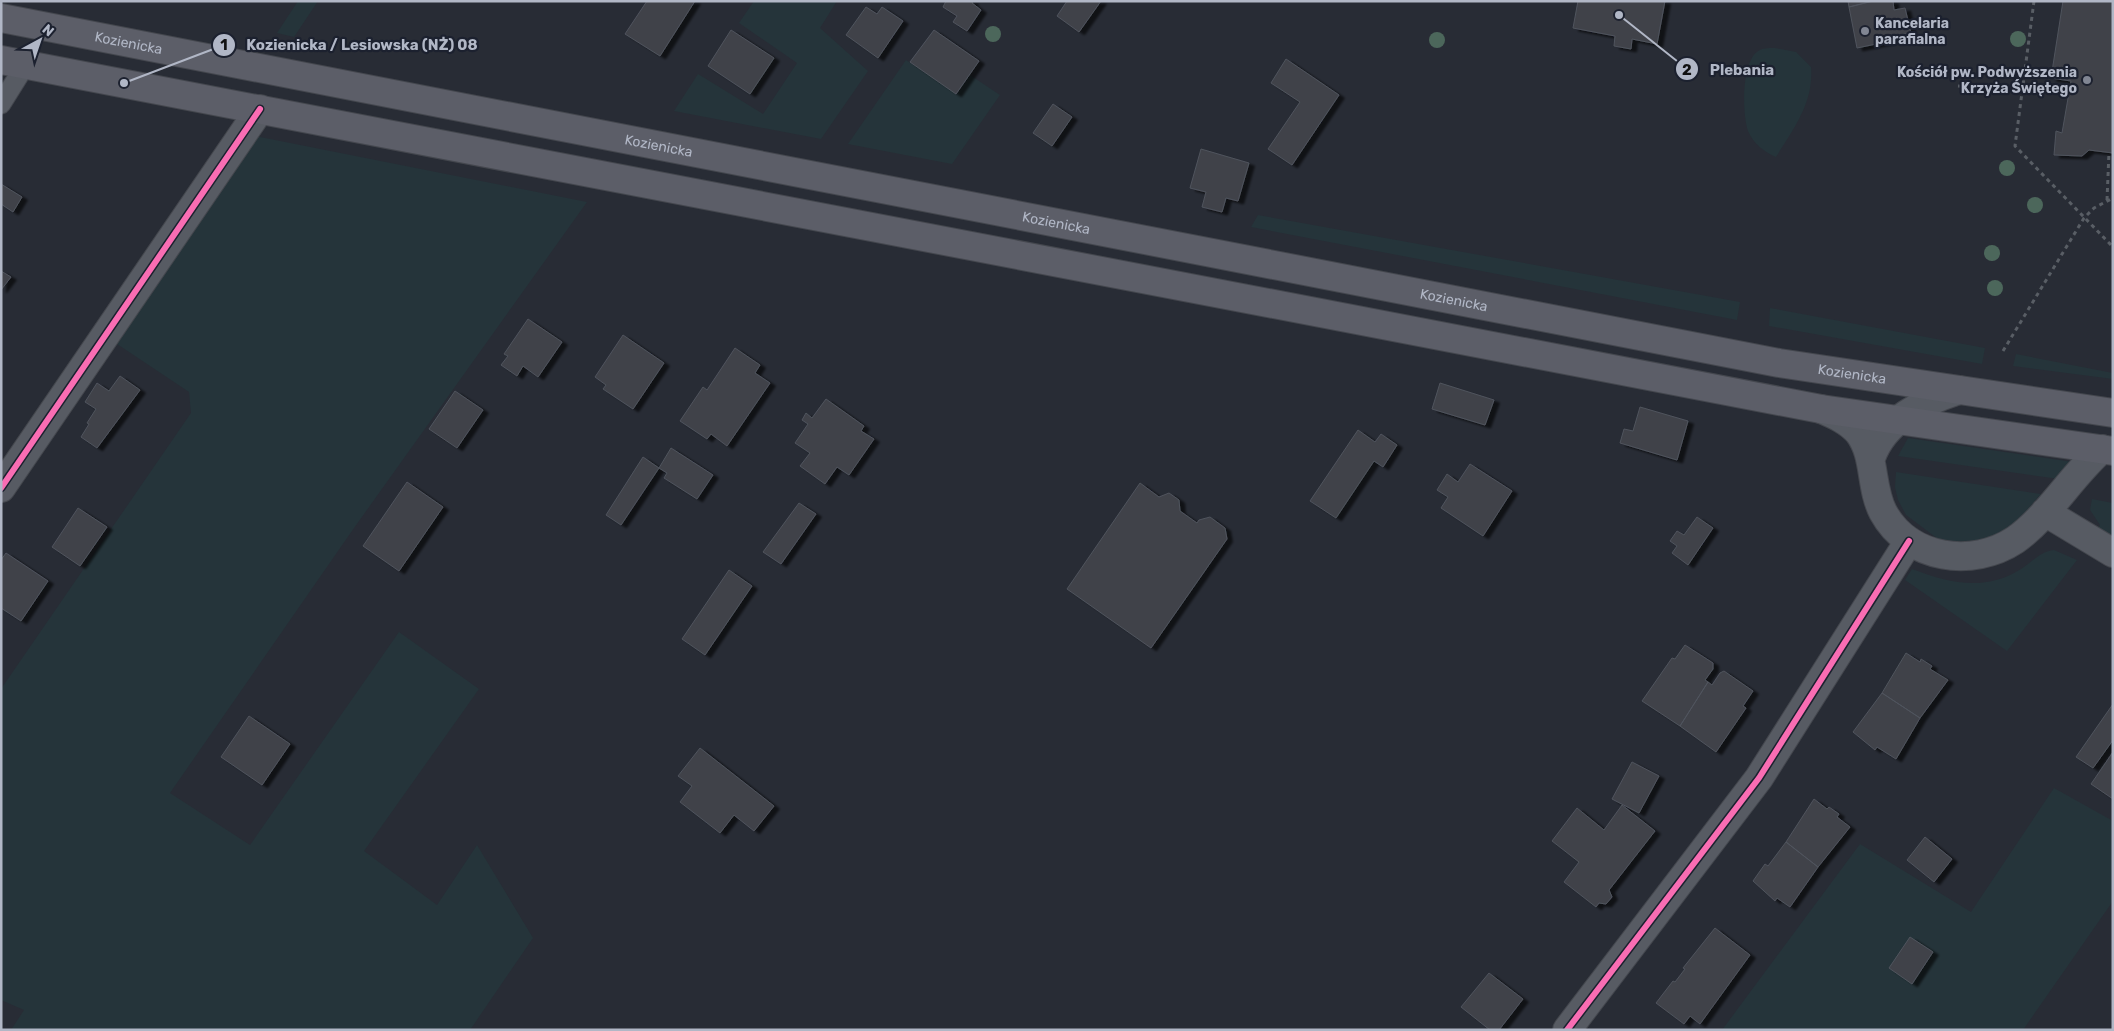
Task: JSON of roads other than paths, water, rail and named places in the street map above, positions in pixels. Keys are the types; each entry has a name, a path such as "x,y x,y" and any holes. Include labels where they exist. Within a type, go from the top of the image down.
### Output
{"main road":[{"name":"Kozienicka","path":"1,18 1779,362 2113,413"},
{"path":"14,62 1821,409 2107,450"}],"street":[{"path":"1,488 260,109"},
{"path":"1959,390 1931,399 1899,420 1876,444 1871,458 1870,469 1883,512 1895,529 1909,541 1933,553 1958,557 1980,555 2000,549 2018,538 2044,512 2085,464 2107,450"},
{"path":"1821,409 1845,420 1859,434 1871,458"},
{"path":"2044,512 2113,553"},
{"path":"1568,1030 1759,778 1909,541"}],"lane":[{"path":"1,104 14,62"}],"place":[{"name":"Plebania","path":"1619,15"},
{"name":"Kancelaria parafialna","path":"1865,31"},
{"name":"Kościół pw. Podwyższenia Krzyża Świętego","path":"2087,80"},
{"name":"Kozienicka / Lesiowska (NŻ) 08","path":"124,83"}]}
